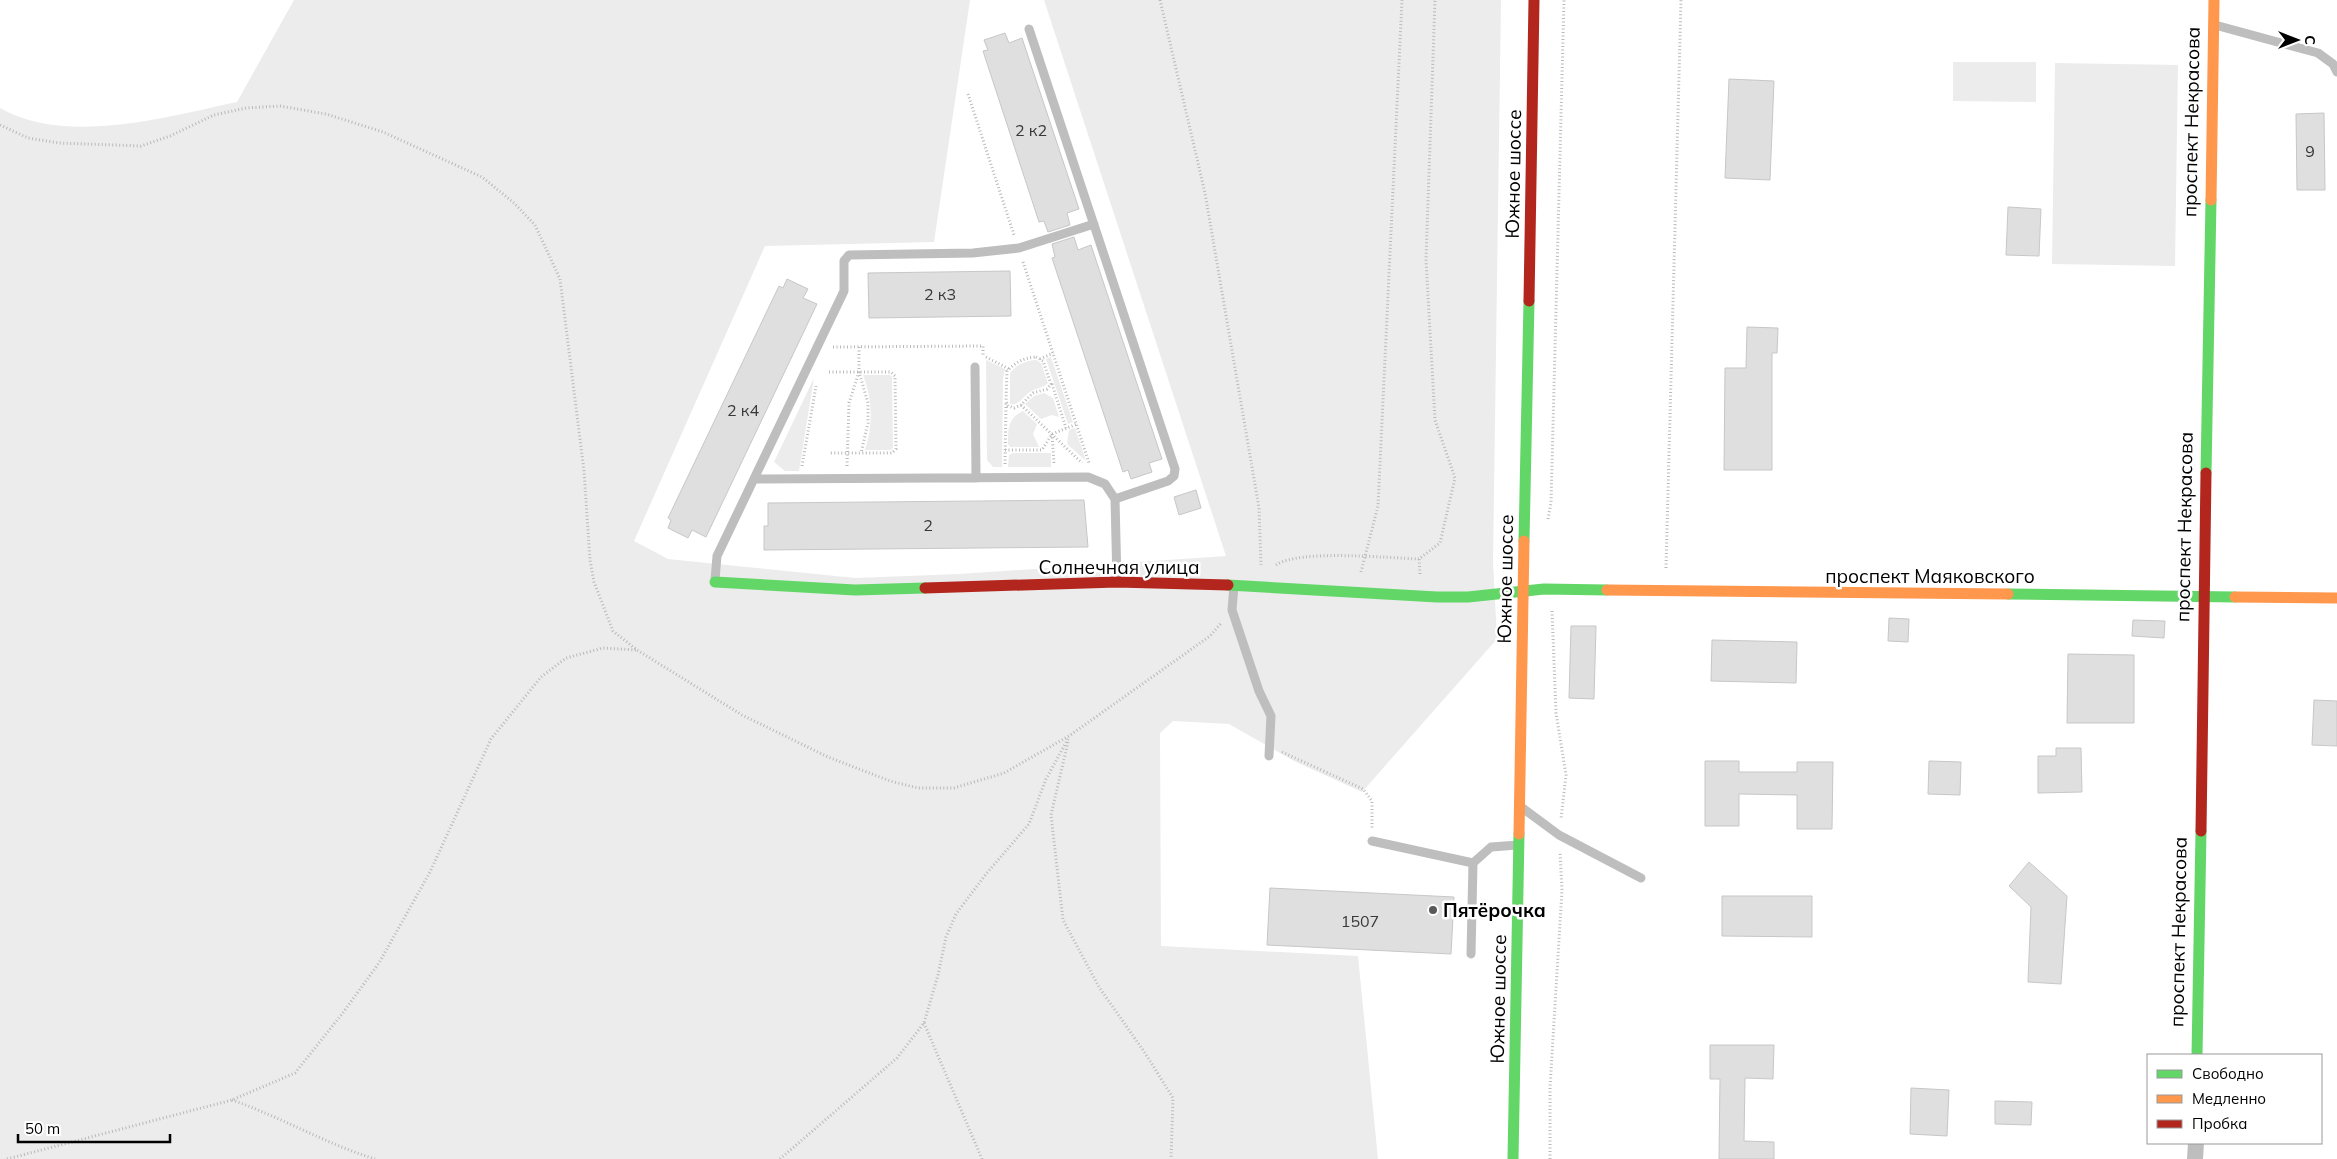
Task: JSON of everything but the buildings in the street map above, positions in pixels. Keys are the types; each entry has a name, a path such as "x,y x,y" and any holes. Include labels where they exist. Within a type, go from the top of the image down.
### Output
{"street":[{"name":"Южное шоссе","path":"1513,1159 1534,0"},
{"name":"проспект Некрасова","path":"2197,1054 2214,0"},
{"name":"Солнечная улица","path":"715,582 855,590 1117,582 1234,585 1468,597 1522,590"},
{"name":"проспект Маяковского","path":"1522,590 2203,595 2337,598"},
{"path":"2195,1159 2196,1144"}],"lane":[{"path":"2213,25 2318,53 2333,64 2337,72"},
{"path":"1029,29 1174,469 1174,476 1168,481 1115,499"},
{"path":"715,582 717,556 844,291 844,261 849,255 973,253 1019,248 1094,224"},
{"path":"976,478 979,366"},
{"path":"754,479 1094,476 1105,484 1115,499 1117,582"},
{"path":"1234,585 1232,610 1259,691 1270,716 1269,756"},
{"path":"1519,805 1559,835 1641,878"},
{"path":"1372,842 1474,863"},
{"path":"1471,954 1474,863 1491,848 1518,845"}],"path":[{"path":"1160,0 1205,193 1259,508 1261,566"},
{"path":"1364,558 1378,506 1402,0"},
{"path":"1273,567 1279,563 1299,557 1329,555 1419,559 1440,542 1455,478 1435,420 1426,260 1435,0"},
{"path":"1548,522 1551,503 1564,0"},
{"path":"1666,591 1681,0"},
{"path":"968,94 1094,476"},
{"path":"0,126 28,138 59,143 141,146 170,136 214,115 246,108 280,106 326,114 383,132 482,177 514,203 535,226 560,279 584,471 590,560 594,582 613,631 637,650 742,715 828,757 890,781 918,788 954,788 1004,773 1069,736 1210,636 1232,610"},
{"path":"818,345 859,347 982,346 979,366"},
{"path":"859,347 859,372 868,403 868,424 861,453"},
{"path":"1005,478 1007,371 1025,358 1040,359 1053,353"},
{"path":"982,355 1009,369"},
{"path":"1040,359 1049,372 1051,384 1066,428"},
{"path":"829,372 891,372 895,376 896,449 892,453 830,453"},
{"path":"847,453 849,403 859,372"},
{"path":"1006,401 1008,406 1014,408 1021,405 1033,393 1047,388 1051,384"},
{"path":"800,479 816,385"},
{"path":"1021,405 1094,476"},
{"path":"1005,450 1042,450 1052,434 1077,424"},
{"path":"1052,434 1054,477"},
{"path":"1419,559 1421,596"},
{"path":"1544,589 1553,614 1556,713 1566,775 1559,835 1562,890 1550,1088 1550,1159"},
{"path":"7,1159 232,1100 295,1073 342,1014 379,963 430,872 491,739 541,677 566,658 603,648 637,650"},
{"path":"780,1159 897,1058 924,1023 946,937 956,914 986,874 1029,824 1046,778 1069,736"},
{"path":"1069,736 1051,815 1063,920 1099,987 1172,1098 1171,1159"},
{"path":"1270,739 1281,752 1363,789 1372,800 1372,842"},
{"path":"924,1023 982,1159"},
{"path":"232,1100 267,1112 346,1150 375,1159"}],"shaded area":[{"path":"294,0 970,0 934,242 765,246 634,541 668,559 855,578 959,574 1226,556 1044,0 1501,0 1493,562 1497,639 1362,792 1296,762 1229,724 1173,721 1160,733 1161,946 1358,956 1378,1159 0,1159 0,108 26,119 55,125 85,127 148,121 237,102"},
{"path":"1953,62 2036,62 2036,102 1953,101"},
{"path":"2055,63 2178,65 2175,266 2052,264"},
{"path":"1051,357 1073,422 1068,424 1046,359"},
{"path":"986,360 1005,369 1003,379 1002,467 993,467 987,460"},
{"path":"1036,360 1041,363 1048,383 1030,392 1016,404 1010,404 1010,373 1016,367 1028,361"},
{"path":"863,375 890,375 892,377 893,448 891,450 865,450 871,422 871,412 869,394"},
{"path":"814,378 799,471 785,471 774,462"},
{"path":"1044,393 1053,398 1059,417 1052,415 1041,419 1025,404 1034,396"},
{"path":"1023,411 1037,424 1033,434 1039,447 1010,447 1008,444 1010,424 1014,417"},
{"path":"1075,428 1086,461 1067,444 1069,430"},
{"path":"1013,453 1051,453 1051,467 1008,467 1009,455"}],"traffic: fast":[{"path":"2206,473 2211,200"},
{"path":"1524,541 1529,301"},
{"path":"715,582 855,590 925,588"},
{"path":"1228,585 1437,597 1468,597 1544,589 1607,590"},
{"path":"2008,594 2235,597"},
{"path":"2197,1054 2201,831"},
{"path":"1513,1159 1519,834"}],"traffic: slow":[{"path":"2211,200 2214,0"},
{"path":"1519,834 1524,541"},
{"path":"1607,590 2008,594"},
{"path":"2235,597 2337,598"}],"traffic: jam":[{"path":"1529,301 1534,0"},
{"path":"2201,831 2206,473"},
{"path":"925,588 1117,582 1228,585"}],"place":[{"name":"Пятёрочка","path":"1433,910"}]}
